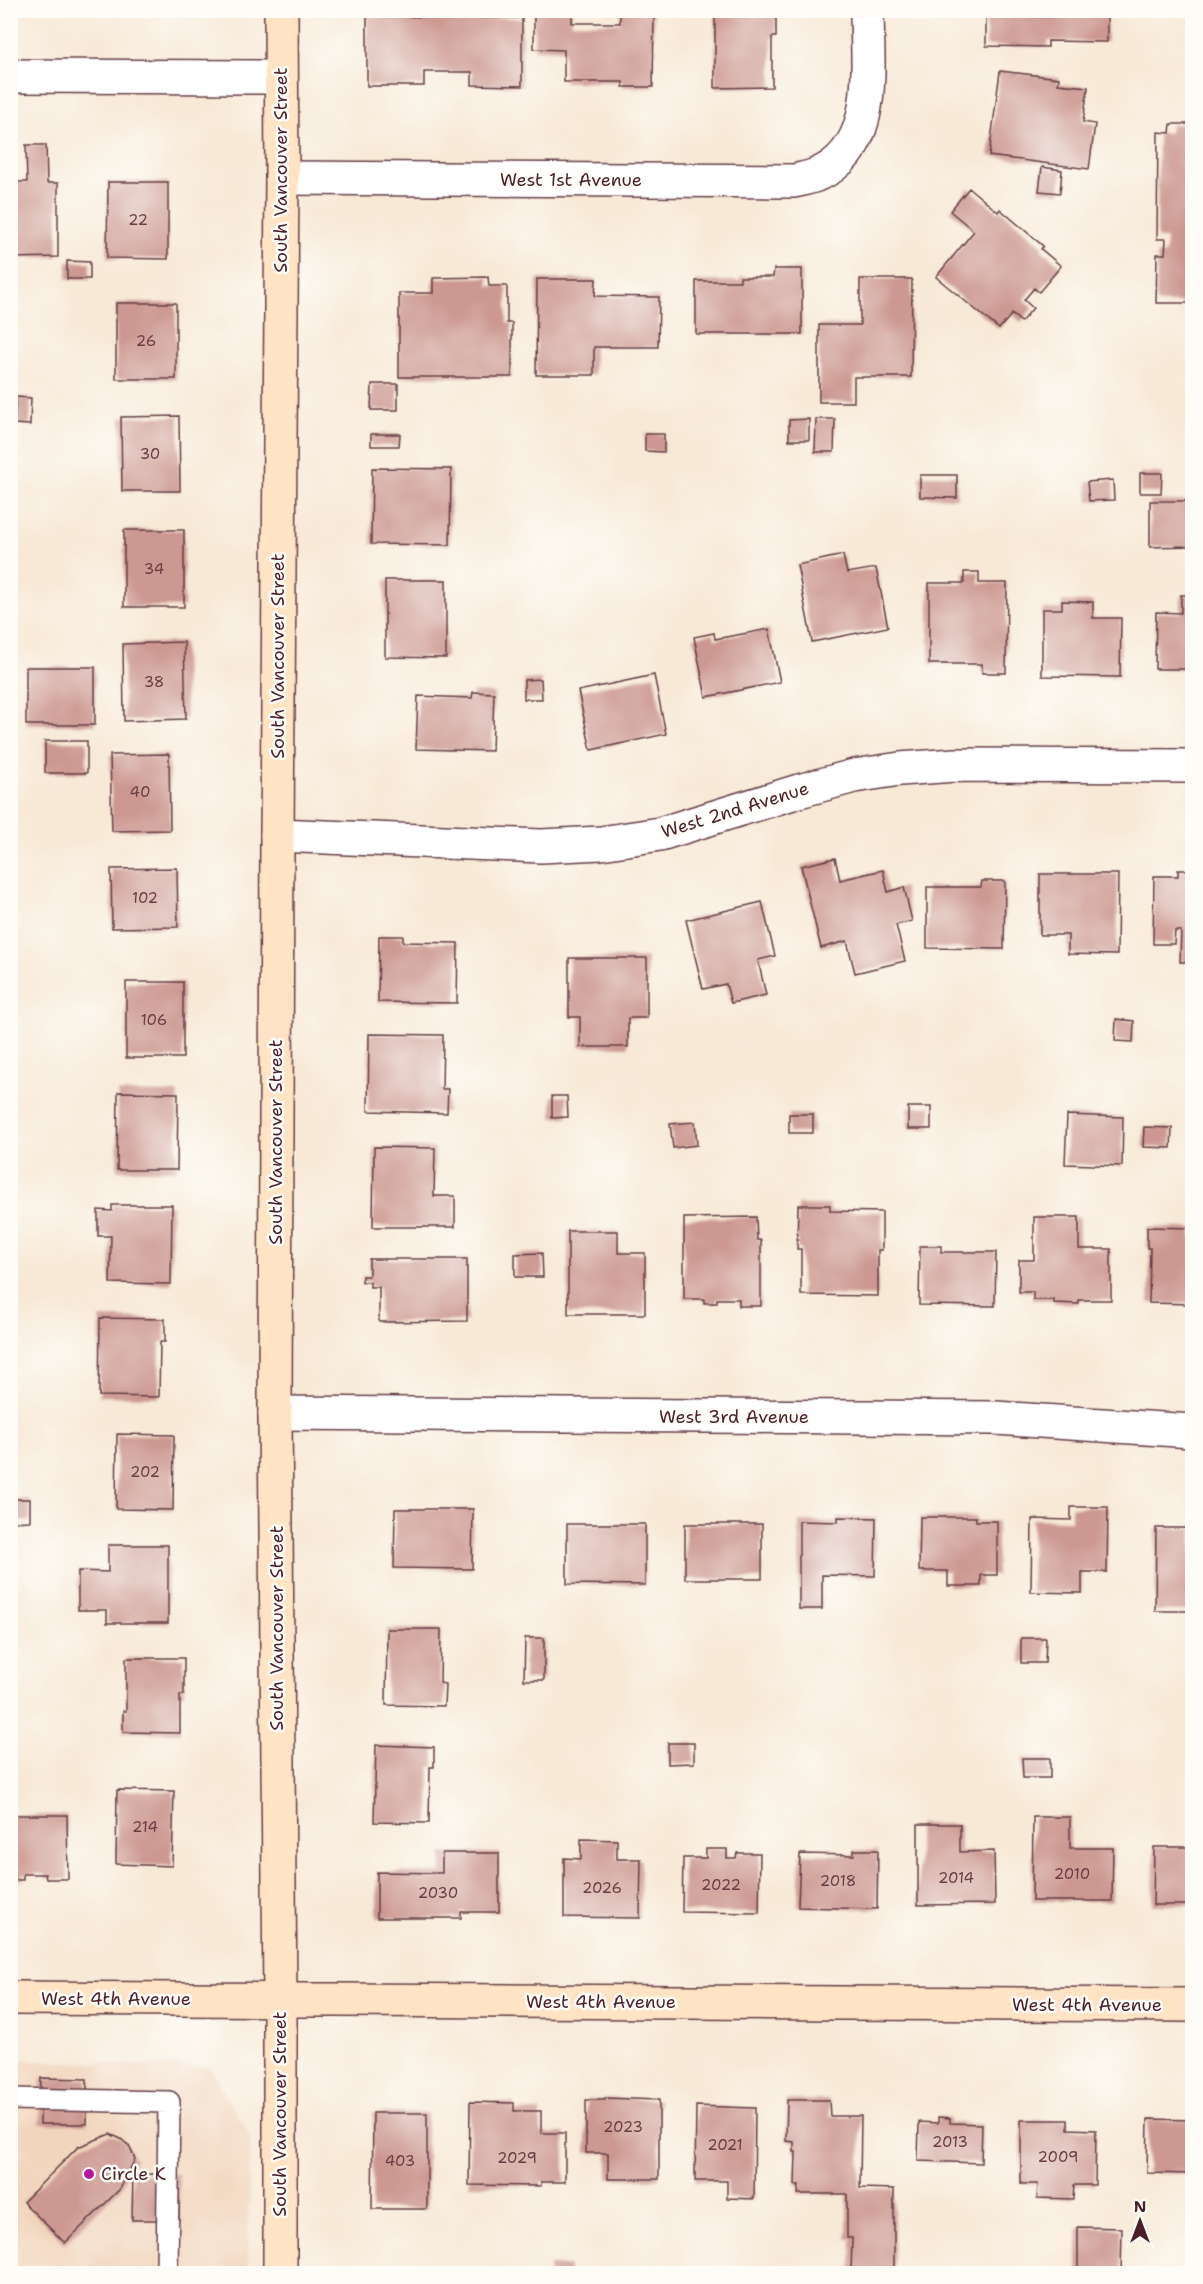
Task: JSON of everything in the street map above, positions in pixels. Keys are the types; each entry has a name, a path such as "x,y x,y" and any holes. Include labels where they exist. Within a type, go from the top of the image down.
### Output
{"street":[{"name":"South Vancouver Street","path":"280,10 282,178 275,1413 280,2274"},
{"name":"West 1st Avenue","path":"282,178 794,180 817,175 837,163 860,132 865,111 867,10"},
{"path":"10,76 280,77"},
{"name":"West 2nd Avenue","path":"277,835 541,846 601,843 660,834 854,776 900,769 955,765 1192,766"},
{"name":"West 3rd Avenue","path":"275,1413 996,1418 1192,1431"},
{"name":"West 4th Avenue","path":"10,1998 1192,2005"}],"lane":[{"path":"10,2099 170,2102 167,2274"}],"shaded area":[{"path":"11,2060 209,2067 250,2136 248,2273 11,2274"}],"building":[{"path":"534,10 572,10 572,23 620,23 620,10 654,10 653,87 623,87 623,82 564,82 564,50 534,49"},
{"path":"715,10 776,10 776,37 772,37 772,87 715,88"},
{"path":"986,10 1107,10 1107,42 1048,41 1048,47 986,46"},
{"path":"367,16 522,18 522,86 472,85 472,72 424,72 424,86 367,86"},
{"path":"1000,71 1059,78 1058,84 1088,87 1083,122 1095,124 1089,169 989,156"},
{"path":"1171,124 1192,124 1192,303 1156,303 1157,254 1165,254 1166,239 1157,239 1158,132 1170,133"},
{"path":"26,145 46,145 47,183 58,183 58,257 10,258 10,182 27,182"},
{"path":"1042,167 1062,170 1060,193 1039,191"},
{"path":"108,182 168,182 168,259 107,258"},
{"path":"969,188 998,212 1000,209 1043,246 1041,249 1061,266 1039,292 1034,288 1024,300 1033,308 1021,322 1012,314 999,329 936,277 974,231 950,211"},
{"path":"67,261 90,262 90,279 67,279"},
{"path":"774,269 802,269 802,334 696,334 696,281 740,281 740,277 773,277"},
{"path":"488,277 489,286 507,286 507,323 512,323 512,377 399,377 399,293 433,293 433,278"},
{"path":"537,279 596,279 595,296 659,297 658,347 594,347 594,375 536,375"},
{"path":"860,279 912,279 911,377 854,377 854,402 819,402 819,325 860,325"},
{"path":"116,303 176,303 176,379 116,379"},
{"path":"372,384 398,384 398,410 371,410"},
{"path":"16,397 31,398 30,425 14,424"},
{"path":"179,416 180,491 122,491 121,417"},
{"path":"809,419 809,440 789,440 789,420"},
{"path":"816,419 835,419 834,452 815,452"},
{"path":"371,434 400,434 399,446 371,446"},
{"path":"645,434 664,434 664,452 645,451"},
{"path":"372,468 451,469 450,545 371,544"},
{"path":"1140,473 1162,473 1161,493 1140,493"},
{"path":"920,475 957,475 957,498 920,497"},
{"path":"1113,480 1114,500 1089,501 1087,482"},
{"path":"1150,501 1192,501 1192,546 1150,547"},
{"path":"124,530 184,530 184,607 124,607"},
{"path":"843,555 847,573 876,568 888,627 812,642 797,565"},
{"path":"964,572 979,572 979,583 1007,583 1006,673 982,673 982,664 929,664 929,583 964,583"},
{"path":"385,580 446,580 446,658 385,657"},
{"path":"1181,595 1192,595 1192,669 1155,669 1156,612 1181,613"},
{"path":"1062,601 1093,602 1093,618 1121,618 1120,677 1042,676 1042,609 1062,609"},
{"path":"769,629 780,682 706,697 694,637 714,633 715,639"},
{"path":"184,642 186,719 124,721 123,644"},
{"path":"26,667 95,667 95,725 26,725"},
{"path":"654,675 666,734 591,750 578,691"},
{"path":"541,679 542,699 524,699 524,680"},
{"path":"473,692 494,693 492,751 416,749 418,696 472,698"},
{"path":"45,741 87,741 87,773 45,773"},
{"path":"169,754 170,830 112,831 110,755"},
{"path":"835,858 840,880 883,870 888,892 904,887 912,921 896,925 905,961 855,973 847,941 821,948 801,866"},
{"path":"177,868 178,927 112,928 111,869"},
{"path":"1178,870 1192,870 1192,962 1180,962 1181,931 1175,931 1174,944 1153,944 1154,876 1178,876"},
{"path":"1040,874 1118,874 1117,955 1068,954 1068,935 1040,935"},
{"path":"982,881 1005,881 1004,949 927,948 927,887 981,887"},
{"path":"762,902 775,956 758,960 766,995 731,1003 726,984 703,989 686,920"},
{"path":"379,936 403,936 403,942 458,943 457,1003 378,1002"},
{"path":"569,958 647,958 647,1018 628,1018 628,1047 580,1047 580,1017 569,1017"},
{"path":"126,982 183,982 183,1058 126,1058"},
{"path":"1116,1019 1134,1021 1133,1042 1115,1041"},
{"path":"369,1034 443,1035 442,1089 448,1089 447,1113 368,1111"},
{"path":"118,1092 178,1093 177,1170 117,1170"},
{"path":"552,1096 567,1096 568,1117 552,1118"},
{"path":"908,1107 931,1107 931,1129 908,1129"},
{"path":"789,1114 813,1114 813,1133 789,1133"},
{"path":"1067,1115 1123,1117 1122,1166 1065,1164"},
{"path":"695,1122 697,1145 673,1148 670,1124"},
{"path":"1144,1127 1172,1128 1171,1148 1143,1147"},
{"path":"374,1147 435,1148 434,1196 455,1196 455,1227 373,1227"},
{"path":"112,1205 172,1205 171,1284 110,1283 111,1236 98,1236 98,1210 112,1211"},
{"path":"798,1205 830,1205 830,1211 882,1212 882,1250 878,1250 878,1296 801,1295 801,1249 797,1249"},
{"path":"756,1217 757,1240 761,1240 761,1306 739,1306 739,1299 717,1299 717,1303 704,1303 704,1299 684,1299 684,1218"},
{"path":"1034,1217 1079,1217 1079,1249 1111,1249 1111,1300 1079,1300 1079,1304 1054,1303 1054,1300 1033,1300 1033,1292 1019,1292 1019,1260 1034,1260"},
{"path":"1147,1227 1192,1228 1192,1304 1149,1303 1150,1248 1147,1248"},
{"path":"568,1231 618,1231 618,1253 645,1253 645,1314 568,1314"},
{"path":"920,1246 941,1246 941,1252 996,1252 995,1306 919,1305"},
{"path":"542,1253 543,1277 515,1277 515,1254"},
{"path":"369,1259 467,1259 467,1321 379,1322 379,1287 370,1287 370,1282 362,1282 362,1276 369,1276"},
{"path":"100,1318 165,1319 165,1342 160,1342 159,1397 99,1396"},
{"path":"117,1434 174,1435 173,1510 116,1509"},
{"path":"10,1499 30,1499 30,1521 10,1522"},
{"path":"1071,1507 1108,1507 1107,1572 1082,1572 1082,1593 1031,1592 1032,1519 1071,1520"},
{"path":"395,1509 473,1509 472,1569 394,1568"},
{"path":"838,1517 876,1518 875,1576 822,1575 822,1609 799,1609 799,1521 838,1522"},
{"path":"920,1517 976,1517 976,1521 997,1521 997,1575 981,1575 981,1586 948,1586 948,1571 919,1571"},
{"path":"567,1524 645,1524 645,1585 567,1584"},
{"path":"685,1524 762,1524 762,1579 685,1579"},
{"path":"1156,1528 1192,1528 1192,1611 1155,1611"},
{"path":"108,1545 168,1545 168,1623 107,1623 107,1610 78,1610 78,1571 108,1572"},
{"path":"387,1629 441,1629 440,1683 445,1684 444,1706 386,1705"},
{"path":"525,1638 544,1638 544,1680 524,1680"},
{"path":"1021,1638 1046,1638 1045,1663 1021,1663"},
{"path":"126,1658 184,1658 184,1695 180,1695 180,1733 123,1732 123,1711 126,1711"},
{"path":"668,1743 694,1743 694,1763 668,1764"},
{"path":"376,1745 434,1747 434,1767 430,1767 429,1823 374,1822"},
{"path":"1022,1758 1050,1758 1050,1778 1023,1778"},
{"path":"117,1790 174,1791 172,1866 116,1864"},
{"path":"10,1815 67,1815 68,1879 46,1879 45,1874 23,1874 23,1880 10,1880"},
{"path":"1033,1817 1070,1817 1070,1848 1113,1848 1112,1901 1032,1901"},
{"path":"918,1824 960,1824 960,1852 994,1851 995,1904 918,1905"},
{"path":"581,1839 617,1840 617,1859 641,1859 640,1918 564,1917 564,1858 581,1859"},
{"path":"1154,1847 1192,1847 1192,1905 1153,1905"},
{"path":"706,1849 727,1849 727,1858 736,1858 737,1853 760,1853 759,1913 682,1912 683,1858 706,1858"},
{"path":"854,1850 878,1850 877,1909 798,1907 800,1854 854,1855"},
{"path":"442,1853 499,1853 499,1912 461,1912 461,1918 377,1918 377,1872 442,1873"},
{"name":"Circle K","path":"41,2078 87,2079 87,2124 40,2124"},
{"path":"605,2098 659,2100 659,2179 608,2179 608,2153 586,2153 586,2100 605,2100"},
{"path":"787,2100 829,2100 830,2116 861,2116 860,2188 894,2189 894,2274 851,2273 852,2238 847,2238 847,2194 798,2194 799,2185 795,2185 794,2142 786,2141"},
{"path":"470,2102 514,2103 514,2111 541,2111 541,2133 565,2133 565,2182 541,2182 541,2186 469,2185"},
{"path":"696,2106 755,2108 754,2199 727,2198 727,2181 695,2181"},
{"path":"373,2113 427,2113 427,2209 372,2209"},
{"path":"938,2117 950,2118 950,2123 982,2124 981,2163 918,2161 919,2122 938,2123"},
{"path":"1148,2119 1192,2120 1192,2174 1147,2173"},
{"path":"1021,2120 1068,2120 1068,2129 1096,2130 1095,2185 1074,2185 1073,2199 1037,2198 1038,2184 1021,2184"},
{"name":"Circle K","path":"110,2134 129,2146 135,2159 120,2189 65,2243 23,2202 78,2147"},
{"name":"Circle K","path":"133,2174 179,2174 179,2220 132,2220"},
{"path":"1078,2227 1122,2228 1121,2274 1078,2273"},
{"path":"549,2266 569,2266 569,2274 549,2274"}],"place":[{"name":"Circle K","path":"89,2174"}]}
